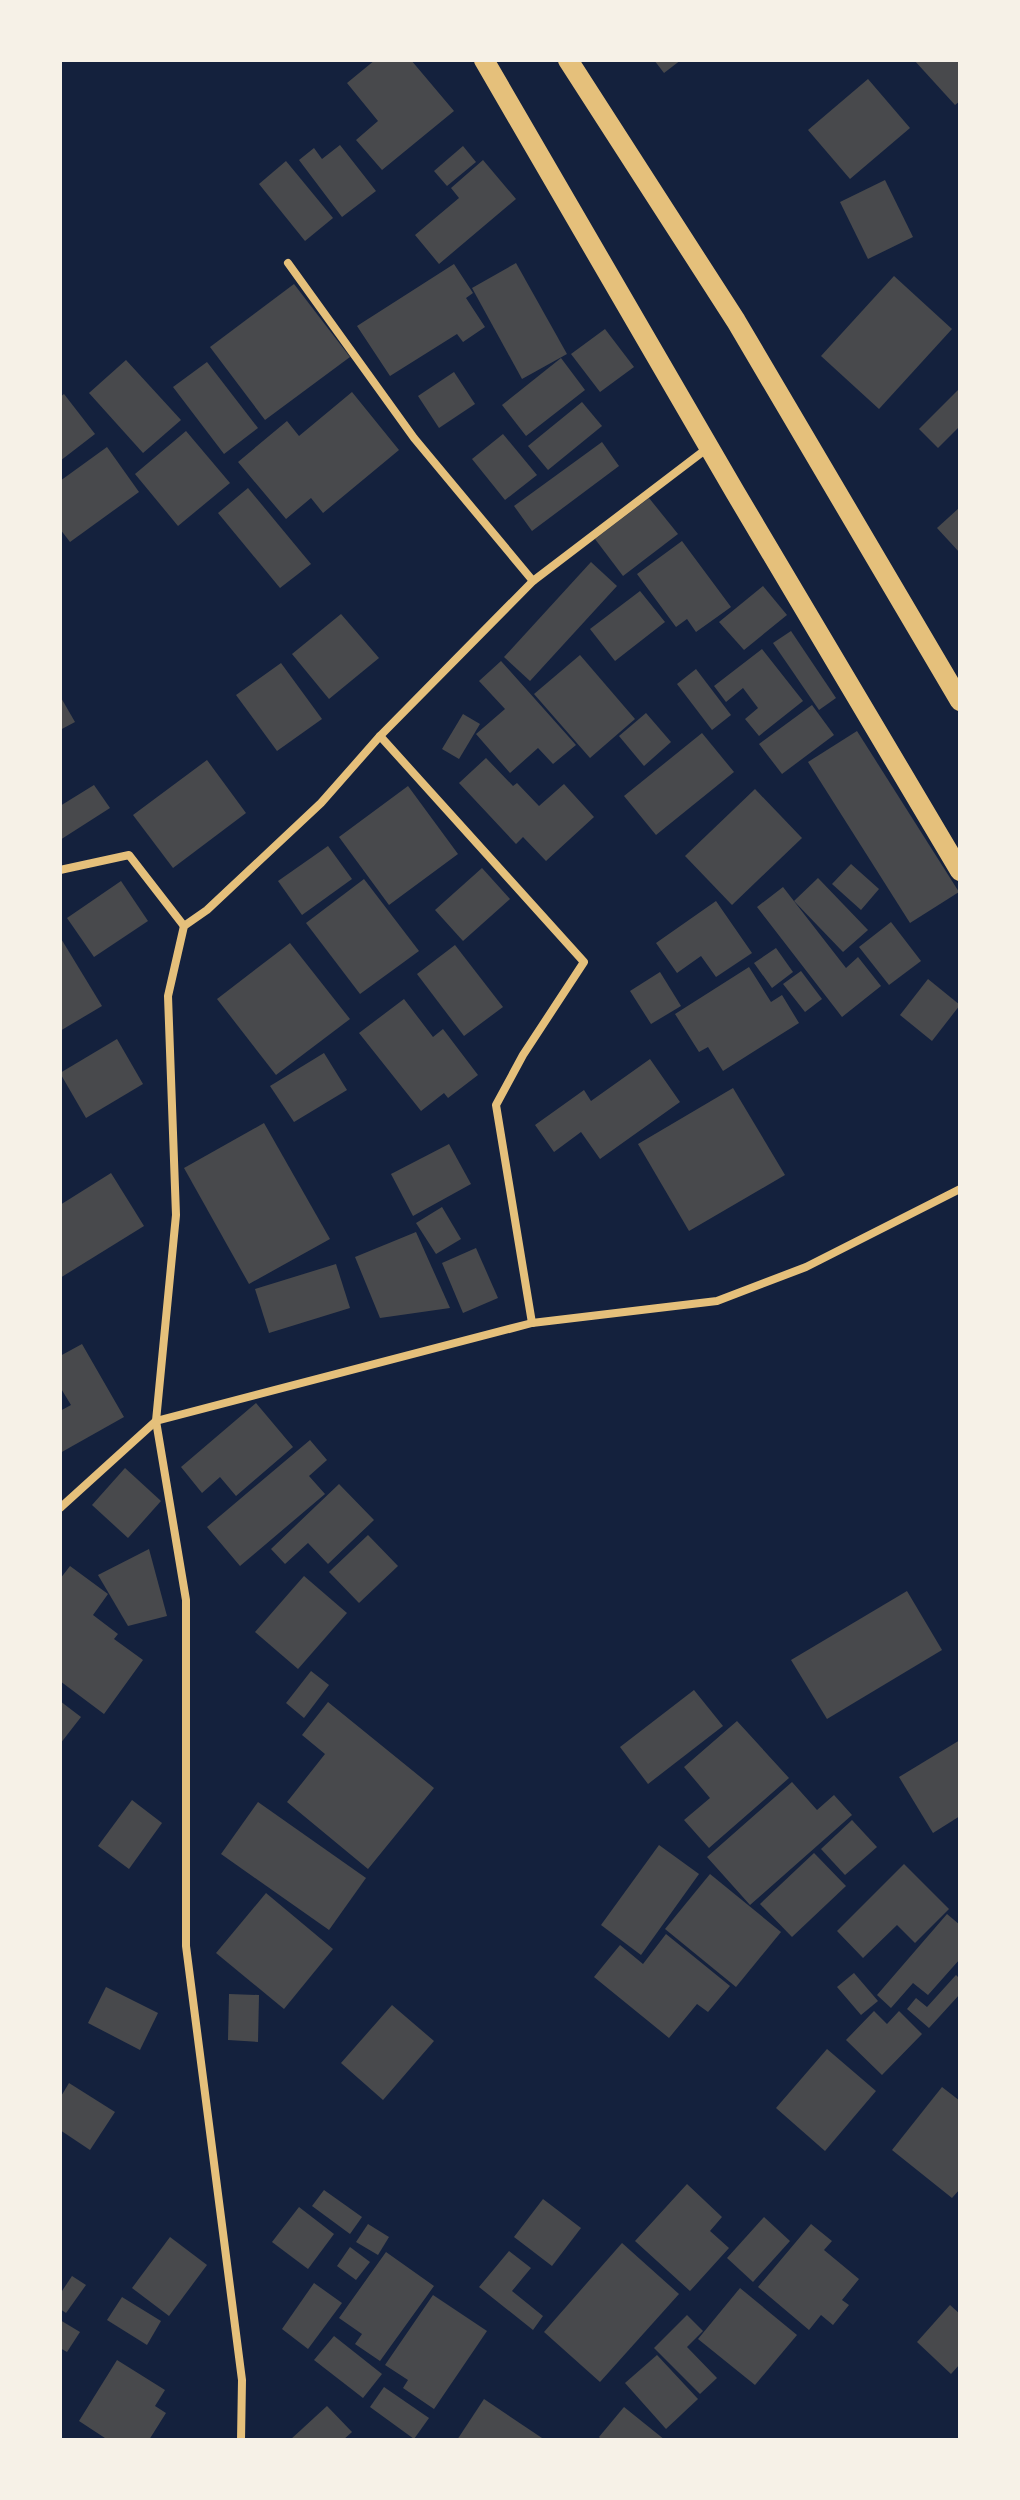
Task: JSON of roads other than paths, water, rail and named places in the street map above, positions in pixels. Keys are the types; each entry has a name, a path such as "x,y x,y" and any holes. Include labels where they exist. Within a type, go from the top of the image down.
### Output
{"main road":[{"path":"484,60 960,871"},
{"path":"568,60 736,321 960,701"}],"street":[{"path":"288,263 414,438 533,581"},
{"path":"241,2440 242,2380 186,1946 186,1600 156,1421 176,1215 168,996 184,926 207,910 321,803 380,736 533,581 709,446"},
{"path":"380,736 584,962 523,1055 496,1105 532,1323"},
{"path":"60,870 129,855 184,926"},
{"path":"60,1508 156,1421 532,1323 717,1301 806,1267 960,1189"}]}
